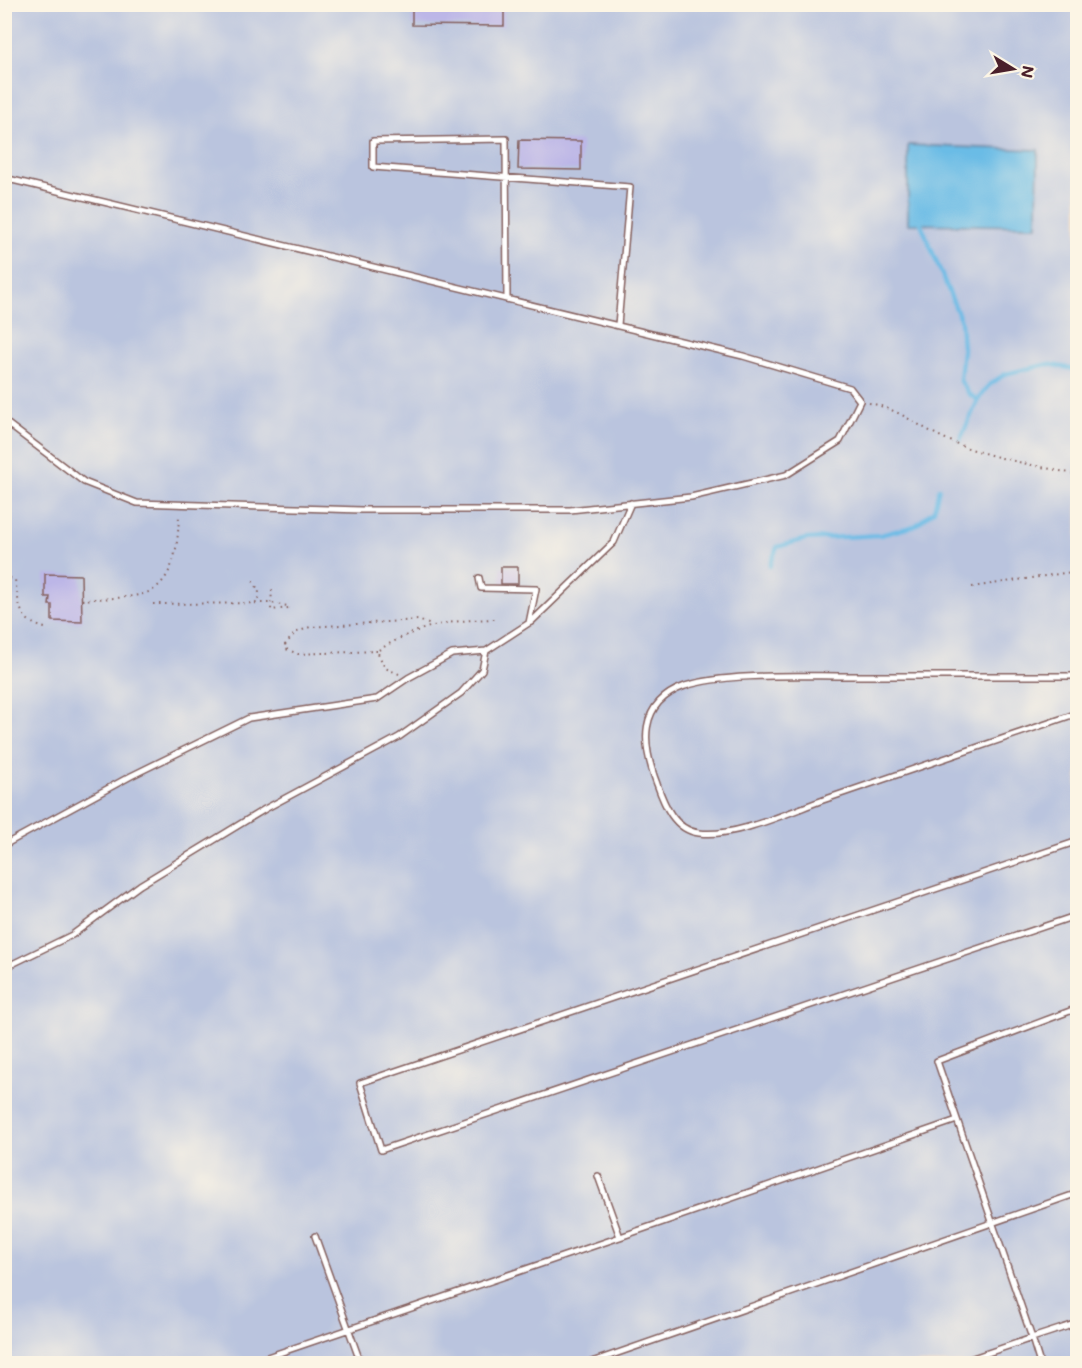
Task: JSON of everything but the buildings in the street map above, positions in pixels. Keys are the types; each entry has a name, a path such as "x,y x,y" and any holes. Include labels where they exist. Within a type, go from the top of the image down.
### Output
{"lane":[{"path":"507,299 506,177 506,139 373,141 374,167 506,177 630,188 618,325"},
{"path":"4,178 743,356 850,388 860,401 840,441 786,475 691,497 570,510 361,510 137,503 84,482 4,421"},
{"path":"4,845 131,776 249,718 377,699 408,678 452,654 486,651 530,623 614,542 631,503"},
{"path":"479,578 481,588 536,589 530,623"},
{"path":"4,968 72,934 140,885 265,809 399,737 461,693 482,670 486,651"},
{"path":"1077,676 785,675 705,682 687,686 663,698 647,724 645,744 649,765 671,816 692,831 717,833 772,817 1077,713"},
{"path":"1077,841 360,1083 381,1150 1077,915"},
{"path":"1040,1364 937,1061 1077,1008"},
{"path":"247,1364 957,1120"},
{"path":"598,1176 620,1237"},
{"path":"586,1364 1077,1193"},
{"path":"315,1236 361,1364"},
{"path":"955,1364 1077,1323"}],"path":[{"path":"860,401 899,411 948,440 985,453 1077,475"},
{"path":"82,600 146,594 168,576 179,537 180,504"},
{"path":"972,587 1077,571"},
{"path":"4,576 15,580 19,608 26,620 49,629"},
{"path":"253,581 259,591 258,603"},
{"path":"153,603 271,603 290,606 286,610 271,610 271,603 272,585"},
{"path":"431,625 418,620 310,627 295,633 285,645 286,649 298,654 377,651 431,625 453,620 495,619"},
{"path":"377,651 389,670 408,678"}],"shaded area":[{"path":"5,5 1077,5 1077,1363 5,1363"}],"water":[{"path":"908,145 1038,150 1037,226 908,224"}],"waterway":[{"path":"921,224 961,321 963,349 960,380 969,394 978,400"},
{"path":"960,440 978,400 988,386 1005,374 1048,364 1078,370"},
{"path":"770,566 777,547 806,539 880,535 915,526 934,510 939,488"}]}
